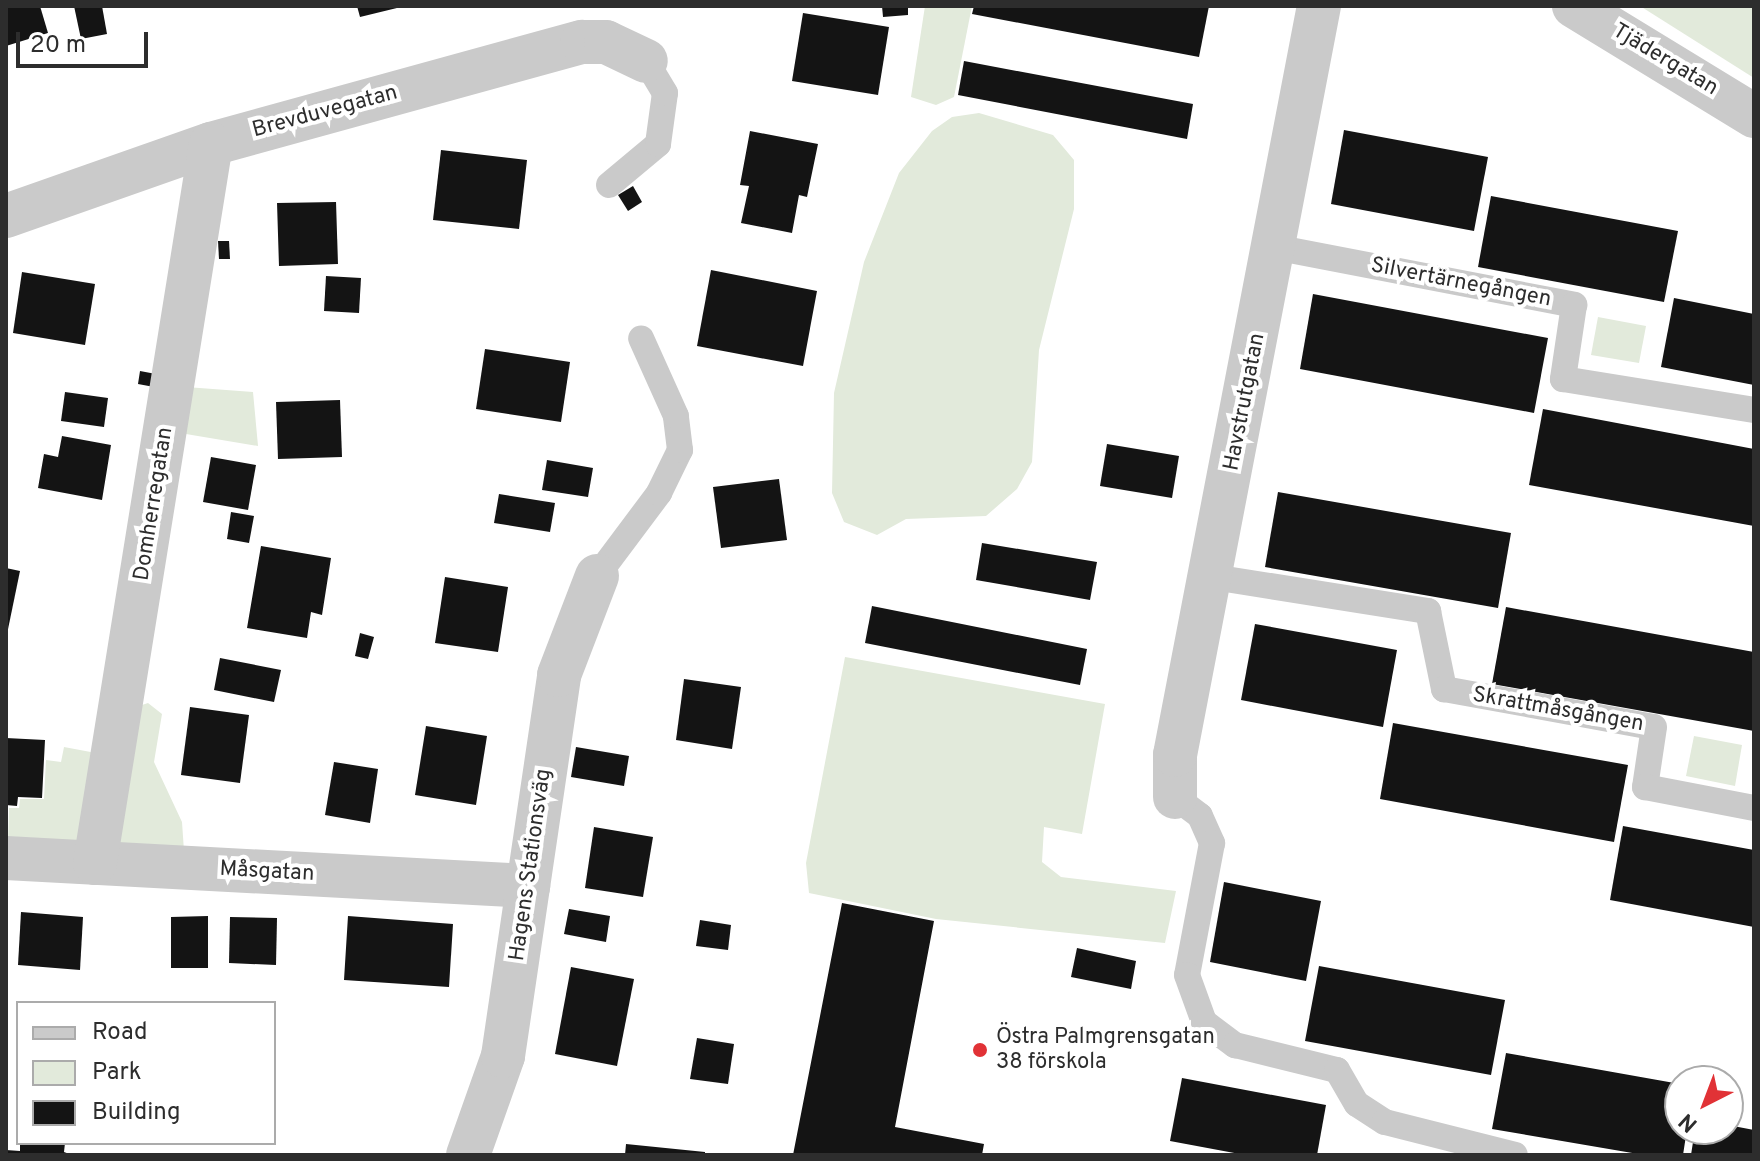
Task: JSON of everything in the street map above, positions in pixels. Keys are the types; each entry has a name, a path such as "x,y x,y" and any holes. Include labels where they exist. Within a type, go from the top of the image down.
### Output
{"street":[{"name":"Havstrutgatan","path":"1175,797 1175,755 1213,577 1319,6"},
{"name":"Tjädergatan","path":"1574,6 1754,116"},
{"name":"Brevduvegatan","path":"6,216 211,144 582,42 606,42 646,61"},
{"name":"Domherregatan","path":"95,863 211,144"},
{"name":"Hagens Stationsväg","path":"468,1155 503,1056 559,675 597,576"},
{"name":"Måsgatan","path":"6,858 528,886"}],"lane":[{"path":"609,185 658,144 665,93 646,61"},
{"name":"Silvertärnegången","path":"1274,247 1574,305 1563,379 1754,410"},
{"path":"597,576 659,493 680,450 676,416 641,338"},
{"name":"Skrattmåsgången","path":"1213,577 1428,611 1444,689 1654,727 1645,787 1754,808"},
{"path":"1175,797 1200,816 1212,843 1187,975 1204,1022 1235,1045 1337,1070 1357,1104 1385,1122 1515,1155"}],"green space":[{"path":"925,6 972,6 954,97 936,105 911,97"},
{"path":"1640,6 1754,6 1754,78"},
{"path":"979,113 1053,135 1074,160 1074,209 1039,350 1032,462 1017,489 986,516 906,519 877,535 844,522 832,493 834,393 864,262 899,173 932,131 952,117"},
{"path":"1598,317 1646,326 1639,363 1591,355"},
{"path":"186,387 253,392 258,446 180,433"},
{"path":"845,657 1105,704 1082,834 1044,827 1042,862 1061,877 1176,891 1165,943 936,919 809,893 806,863"},
{"path":"148,703 162,714 154,762 182,822 184,851 118,844 139,706"},
{"path":"1694,736 1742,745 1735,786 1686,776"},
{"path":"64,747 96,753 83,836 69,847 8,844 9,808 19,808 20,799 44,799 46,760 61,762"}],"building":[{"path":"6,6 40,6 48,33 6,46"},
{"path":"74,6 102,6 107,34 81,39"},
{"path":"357,6 401,6 401,7 360,17"},
{"path":"882,6 908,6 908,15 883,17"},
{"path":"974,6 1209,6 1199,57 972,14"},
{"path":"803,13 889,27 878,95 792,81"},
{"path":"964,61 1193,104 1187,139 958,95"},
{"path":"1344,130 1488,157 1474,231 1331,204"},
{"path":"750,131 818,144 807,197 799,195 792,233 741,223 749,186 740,185"},
{"path":"441,150 527,160 519,229 433,220"},
{"path":"633,186 642,202 628,211 618,195"},
{"path":"1491,196 1678,231 1664,302 1478,267"},
{"path":"336,202 338,264 279,266 277,203"},
{"path":"218,241 229,241 230,259 219,259"},
{"path":"711,270 817,291 803,366 697,346"},
{"path":"22,272 95,284 85,345 13,333"},
{"path":"326,276 361,278 359,313 324,311"},
{"path":"1313,294 1548,338 1534,413 1300,369"},
{"path":"1674,298 1754,314 1754,385 1661,367"},
{"path":"485,349 570,362 561,422 476,409"},
{"path":"140,371 156,374 154,387 138,384"},
{"path":"65,392 108,398 104,427 61,421"},
{"path":"340,400 342,457 278,459 276,402"},
{"path":"1543,409 1754,449 1754,526 1529,485"},
{"path":"62,436 111,445 102,500 38,488 44,454 58,457"},
{"path":"1107,444 1179,456 1172,498 1100,486"},
{"path":"211,457 256,465 248,510 203,502"},
{"path":"547,460 593,468 588,497 542,490"},
{"path":"779,479 787,540 721,548 713,487"},
{"path":"1278,492 1511,533 1498,608 1265,567"},
{"path":"499,494 555,503 550,532 494,523"},
{"path":"231,512 254,516 249,543 227,539"},
{"path":"982,543 1097,562 1090,600 976,580"},
{"path":"261,546 331,558 322,615 311,612 307,638 247,628"},
{"path":"6,568 20,571 7,634 6,634"},
{"path":"445,577 508,587 498,652 435,643"},
{"path":"872,606 1087,649 1080,685 865,643"},
{"path":"1506,607 1754,652 1754,731 1492,684"},
{"path":"1255,624 1397,650 1383,727 1241,700"},
{"path":"360,633 374,637 368,659 355,656"},
{"path":"220,658 281,670 274,702 214,690"},
{"path":"684,679 741,687 732,749 676,740"},
{"path":"190,707 249,715 240,783 181,775"},
{"path":"1393,723 1628,765 1614,842 1380,799"},
{"path":"426,726 487,736 476,805 415,795"},
{"path":"6,738 45,740 42,798 18,797 17,806 6,805"},
{"path":"576,747 629,756 624,786 571,777"},
{"path":"334,762 378,769 370,823 325,815"},
{"path":"1623,826 1754,850 1754,927 1610,900"},
{"path":"594,827 653,837 643,897 585,888"},
{"path":"1224,882 1321,901 1306,981 1210,962"},
{"path":"842,903 934,921 895,1127 984,1144 982,1155 793,1155"},
{"path":"569,909 610,916 606,942 564,934"},
{"path":"21,912 83,917 80,970 18,965"},
{"path":"208,916 208,968 171,968 171,917"},
{"path":"348,916 453,924 449,987 344,980"},
{"path":"230,917 277,918 276,965 229,963"},
{"path":"700,920 731,925 728,950 696,946"},
{"path":"1077,948 1136,961 1131,989 1071,977"},
{"path":"1319,966 1505,1000 1491,1075 1305,1041"},
{"path":"571,967 634,979 617,1066 555,1054"},
{"path":"697,1038 734,1044 728,1084 690,1079"},
{"path":"1506,1053 1664,1081 1664,1145 1685,1145 1683,1155 1644,1155 1492,1129"},
{"path":"1182,1078 1326,1105 1317,1155 1245,1155 1170,1141"},
{"path":"1744,1128 1754,1130 1754,1155 1691,1155 1693,1145 1744,1145"},
{"path":"626,1144 705,1152 705,1155 625,1155"},
{"path":"20,1145 65,1145 64,1152 72,1155 6,1155 6,1150 20,1151"}],"place":[{"name":"Östra Palmgrensgatan 38 förskola","path":"980,1050"}]}
